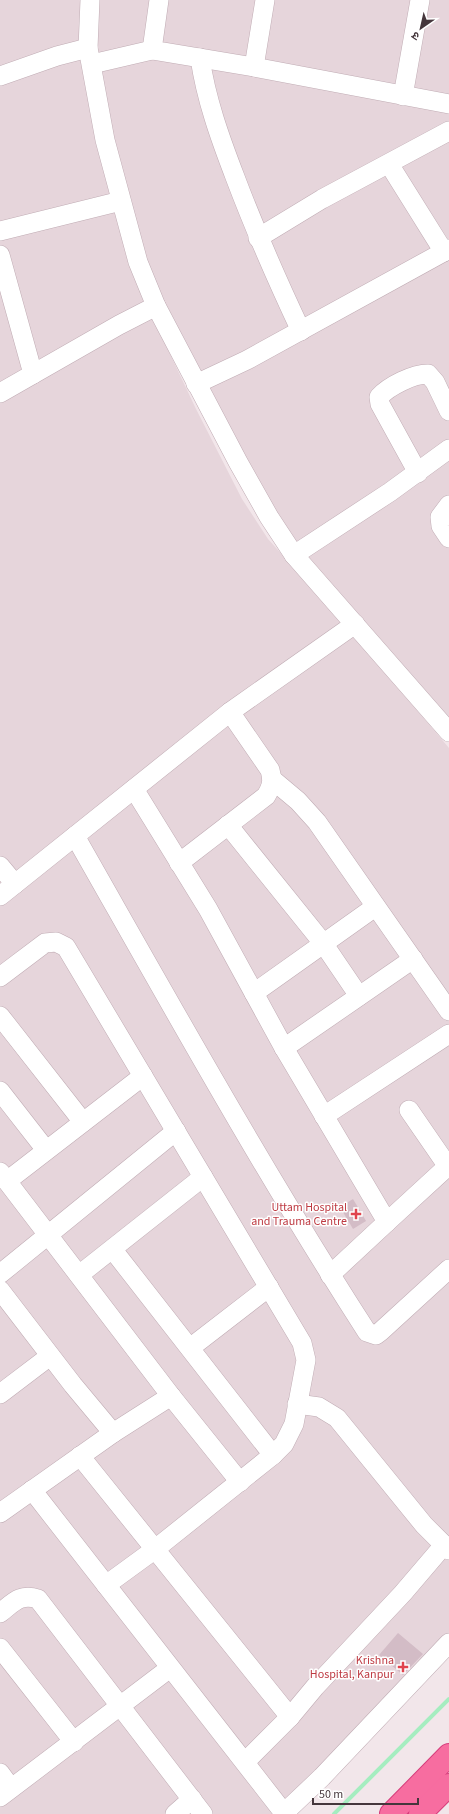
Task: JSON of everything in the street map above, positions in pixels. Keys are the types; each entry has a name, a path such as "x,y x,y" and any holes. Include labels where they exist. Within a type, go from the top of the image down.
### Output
{"highway":[{"path":"392,1814 449,1755"},
{"path":"420,1814 449,1785"}],"street":[{"path":"90,0 90,56 105,140 138,262 156,306 196,384 269,517 294,555 449,732"},
{"path":"152,50 160,0"},
{"path":"254,67 265,0"},
{"path":"403,96 420,0"},
{"path":"0,76 57,56 90,56 152,50 254,67 449,104"},
{"path":"200,58 210,108 258,238 301,331"},
{"path":"258,238 322,199 449,131"},
{"path":"196,384 247,360 446,250 388,164"},
{"path":"0,231 121,200"},
{"path":"0,255 33,374"},
{"path":"0,393 156,306"},
{"path":"418,473 380,404 379,397 384,391 420,374 428,374 435,382 449,411"},
{"path":"294,555 418,473 449,449"},
{"path":"449,505 440,517 441,526 449,538"},
{"path":"0,896 230,712 355,624"},
{"path":"230,712 270,770 273,780 298,801 317,822 449,1011"},
{"path":"179,863 266,796 273,780"},
{"path":"134,789 208,909 284,1048 387,1222"},
{"path":"228,825 324,943 359,996"},
{"path":"75,836 203,1062 330,1275 367,1332 376,1335 449,1269"},
{"path":"0,866 15,884"},
{"path":"254,993 375,907"},
{"path":"0,977 45,943 56,942 66,947 302,1343 306,1360 294,1424 284,1444 240,1482 154,1550 106,1585"},
{"path":"284,1048 413,959"},
{"path":"0,1016 83,1122"},
{"path":"324,1116 449,1034"},
{"path":"143,1076 46,1150 3,1177 171,1396 240,1482"},
{"path":"0,1091 46,1150"},
{"path":"330,1275 448,1167 409,1110"},
{"path":"0,1274 176,1131"},
{"path":"79,1275 113,1250 204,1177"},
{"path":"113,1250 273,1455"},
{"path":"190,1348 269,1287"},
{"path":"0,1290 50,1356 113,1433"},
{"path":"0,1394 50,1356"},
{"path":"0,1513 113,1433 171,1396"},
{"path":"244,1762 290,1717 315,1687 447,1546 424,1525 337,1418 319,1407 297,1404"},
{"path":"80,1456 154,1550 290,1717"},
{"path":"32,1490 284,1813 322,1776 449,1643"},
{"path":"0,1613 18,1599 29,1596 38,1599 203,1814"},
{"path":"0,1648 74,1742"},
{"path":"0,1773 5,1792 74,1742 170,1668"},
{"path":"175,1814 192,1799"}],"shaded area":[{"path":"0,0 82,0 79,53 92,116 153,318 196,409 242,499 268,539 323,600 449,748 449,1636 274,1814 0,1814"},
{"path":"96,0 449,0 449,727 299,554 231,444 149,270 105,117 94,53"}],"building":[{"path":"353,1199 366,1221 353,1229 340,1207"},
{"path":"398,1633 423,1654 403,1675 379,1655"}],"waterway":[{"path":"334,1814 449,1699"}],"place":[{"name":"Uttam Hospital and Trauma Centre","path":"356,1214"},
{"name":"Krishna Hospital, Kanpur","path":"403,1667"}]}
